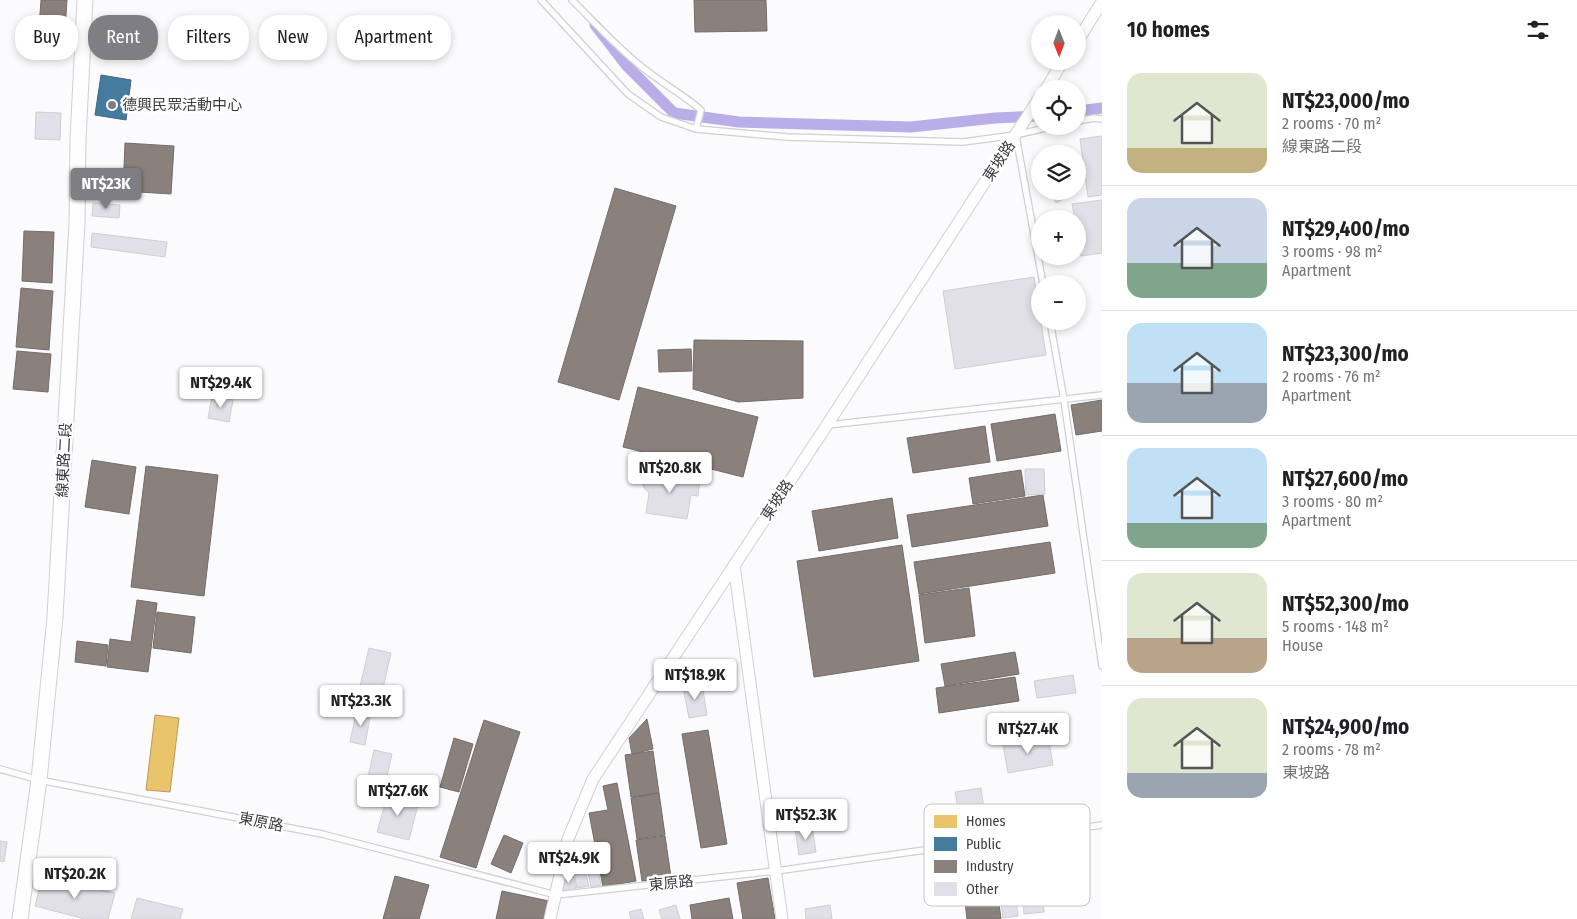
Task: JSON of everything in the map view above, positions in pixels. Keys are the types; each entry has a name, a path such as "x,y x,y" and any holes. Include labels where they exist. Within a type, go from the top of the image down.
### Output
{"main road":[{"name":"線東路二段","path":"20,919 40,780 56,618 77,222 78,139 85,0"}],"street":[{"path":"1086,27 1102,2"},
{"name":"東坡路","path":"550,919 568,838 593,779 1031,111"},
{"path":"734,565 782,919"}],"lane":[{"path":"541,0 628,94 660,117 696,128 787,137 962,142 1031,132"},
{"path":"572,0 635,61 664,85 686,98 700,110 696,128"},
{"path":"1086,120 1102,119"},
{"path":"1016,135 1041,275"},
{"path":"1052,330 1064,400 1102,666"},
{"path":"826,426 1102,395"},
{"name":"東原路","path":"0,769 40,780 322,834 556,895 776,871 924,850"}],"building: Homes":[{"path":"155,715 179,718 170,792 146,790"}],"building: Public":[{"name":"德興民眾活動中心","path":"101,75 131,80 126,120 95,115"}],"building: Industry":[{"path":"41,0 67,0 66,15 40,15"},
{"path":"694,0 766,0 767,31 695,32"},
{"path":"125,143 174,146 171,194 123,191"},
{"path":"615,188 676,206 619,400 558,382"},
{"path":"24,231 54,232 52,283 22,281"},
{"path":"21,288 53,291 49,350 16,347"},
{"path":"694,340 803,341 803,398 738,402 693,389"},
{"path":"691,349 692,371 659,372 658,350"},
{"path":"17,351 51,354 48,392 13,389"},
{"path":"638,387 758,417 743,477 623,447"},
{"path":"1102,400 1102,431 1076,435 1071,405"},
{"path":"1055,414 1061,451 997,461 991,424"},
{"path":"985,426 990,462 913,473 907,438"},
{"path":"92,460 136,467 129,514 85,507"},
{"path":"146,466 218,475 204,596 131,587"},
{"path":"1021,470 1025,496 973,504 969,478"},
{"path":"1043,495 1048,526 912,547 907,515"},
{"path":"892,498 898,538 819,551 812,511"},
{"path":"1050,542 1055,573 919,594 914,562"},
{"path":"902,545 919,661 814,677 797,561"},
{"path":"969,588 975,636 925,643 919,595"},
{"path":"137,600 157,603 148,672 107,667 110,639 131,642"},
{"path":"157,612 195,617 191,653 153,648"},
{"path":"77,641 108,645 106,666 75,662"},
{"path":"1015,652 1019,674 945,686 941,664"},
{"path":"1015,677 1019,701 939,713 936,688"},
{"path":"647,719 653,749 632,754 629,738"},
{"path":"484,720 520,732 476,868 440,857"},
{"path":"708,730 727,844 701,848 682,734"},
{"path":"454,738 473,744 459,792 440,787"},
{"path":"653,751 659,793 631,797 625,755"},
{"path":"617,783 636,881 603,887 589,813 608,810 603,786"},
{"path":"659,793 665,835 637,839 631,798"},
{"path":"504,835 523,843 511,873 491,864"},
{"path":"665,836 671,877 642,881 636,840"},
{"path":"395,876 429,885 419,919 383,919"},
{"path":"768,878 775,919 743,919 737,883"},
{"path":"502,891 549,901 546,919 496,919"},
{"path":"729,898 733,919 692,919 690,905"},
{"path":"965,906 999,906 1001,919 967,919"}],"building: Other":[{"path":"36,112 61,113 60,140 35,139"},
{"path":"1102,136 1102,195 1088,197 1086,145 1081,145 1080,139"},
{"path":"1102,200 1102,253 1086,255 1086,210 1073,210 1072,204"},
{"path":"93,203 120,205 119,218 92,216"},
{"path":"92,233 167,242 165,257 91,247"},
{"path":"1031,277 1031,330 1042,330 1046,355 955,369 943,291"},
{"path":"212,397 233,400 229,422 208,418"},
{"path":"1025,469 1044,469 1045,494 1026,495"},
{"path":"650,472 700,479 698,496 691,495 687,519 646,513 649,493 644,488 642,482"},
{"path":"369,648 391,653 381,697 359,691"},
{"path":"1073,675 1076,693 1037,698 1034,681"},
{"path":"702,684 707,715 689,718 683,687"},
{"path":"357,709 371,711 365,745 350,742"},
{"path":"1048,736 1053,765 1008,773 1003,745"},
{"path":"374,750 392,754 384,790 366,786"},
{"path":"981,788 983,804 957,804 955,792"},
{"path":"388,793 419,801 409,840 377,832"},
{"path":"812,826 816,852 799,855 795,829"},
{"path":"0,841 7,842 4,862 0,861"},
{"path":"594,849 601,885 591,887 584,851"},
{"path":"582,850 586,869 568,873 576,851"},
{"path":"38,863 58,866 55,879 36,874"},
{"path":"585,871 589,886 577,888 574,873"},
{"path":"573,874 576,889 562,892 567,875"},
{"path":"42,879 115,893 108,919 85,919 35,906"},
{"path":"137,898 183,909 180,919 131,919"},
{"path":"676,905 680,919 662,919 659,910"},
{"path":"830,905 832,919 806,919 805,909"},
{"path":"1001,906 1017,906 1018,916 1003,918"},
{"path":"1023,906 1043,906 1044,912 1024,914"},
{"path":"641,909 644,919 631,919 629,912"}],"waterway":[{"path":"595,25 626,65 674,113 739,122 911,127 995,118 1031,116"},
{"path":"1086,110 1102,108"}],"place":[{"name":"德興民眾活動中心","path":"112,105"}]}
